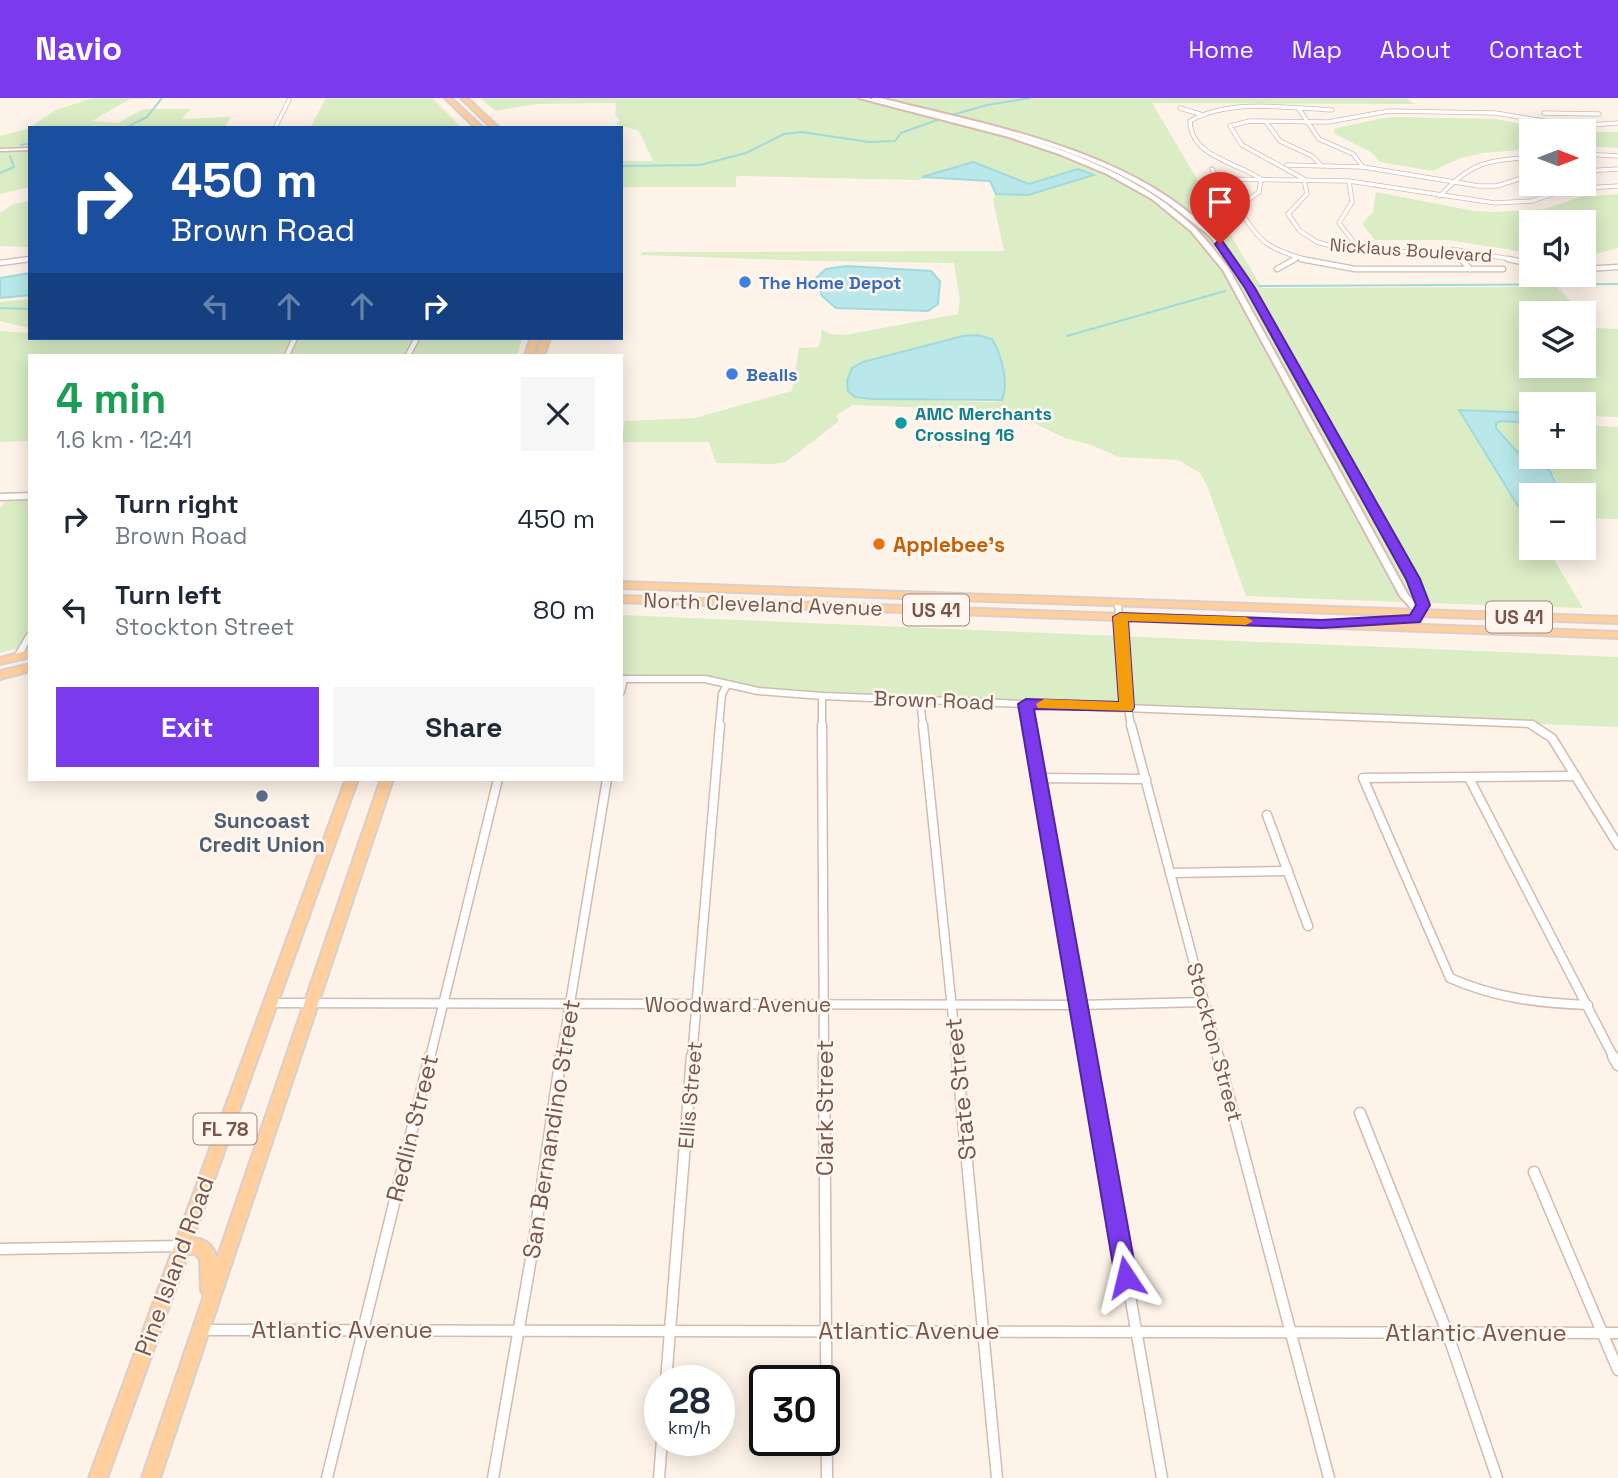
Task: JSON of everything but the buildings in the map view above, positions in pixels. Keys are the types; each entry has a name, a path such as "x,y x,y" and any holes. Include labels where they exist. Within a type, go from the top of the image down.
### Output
{"main road":[{"path":"448,98 478,126"},
{"path":"464,98 494,126"},
{"path":"861,98 1023,139"},
{"path":"874,98 1023,139 1121,177 1191,217 1220,244 1237,266 1413,579 1423,605 1420,613 1410,621 1322,624"},
{"path":"1121,177 1172,212 1218,256 1404,596 1420,613 1432,619 1455,624 1550,627 1618,634"},
{"name":"North Cleveland Avenue","path":"623,585 1618,620"},
{"path":"655,600 740,597 757,589"},
{"path":"751,603 765,596 843,593"},
{"name":"North Cleveland Avenue","path":"623,599 1618,634"},
{"path":"0,661 28,654"},
{"path":"0,675 28,668"},
{"name":"Pine Island Road","path":"97,1478 351,781"},
{"name":"Pine Island Road","path":"151,1478 386,781"},
{"path":"183,1246 198,1246 208,1255 210,1301"}],"street":[{"path":"276,126 289,100"},
{"path":"1180,108 1200,114"},
{"path":"1261,179 1243,167 1203,149 1189,127 1190,121 1200,114 1231,109 1332,110"},
{"path":"1299,109 1319,138 1353,155 1363,167"},
{"path":"1304,179 1286,165 1244,148 1230,128 1239,122 1342,120 1378,111 1495,113 1537,119"},
{"path":"1544,113 1598,114"},
{"path":"1571,114 1577,119"},
{"path":"1266,122 1280,141 1312,156 1320,164"},
{"path":"1596,125 1618,122"},
{"path":"0,150 28,149"},
{"path":"1596,155 1618,156"},
{"path":"1440,196 1461,174 1477,166 1519,159"},
{"path":"1286,165 1363,167 1490,187 1519,179"},
{"path":"1212,169 1225,190"},
{"path":"1596,170 1618,169"},
{"path":"1219,179 1349,181 1473,202 1512,203 1532,201 1567,189 1618,186"},
{"path":"1261,179 1261,188 1242,205 1241,214 1262,242 1296,258 1355,269 1503,270"},
{"name":"Nicklaus Boulevard","path":"1304,179 1307,194 1288,214 1295,228 1306,238 1320,244 1360,250 1480,252 1519,261"},
{"path":"1349,181 1352,202 1339,223 1360,250"},
{"path":"1453,250 1470,270"},
{"path":"1277,269 1296,258"},
{"path":"0,262 28,259"},
{"path":"1596,268 1618,267"},
{"path":"0,497 28,496"},
{"name":"Stockton Street","path":"1118,603 1127,707 1329,1478"},
{"path":"17,657 28,638"},
{"name":"Brown Road","path":"623,679 705,679 780,694 1517,722 1541,728 1552,738 1576,776"},
{"name":"Ellis Street","path":"667,1365 722,694 727,685"},
{"name":"Clark Street","path":"822,696 827,1478"},
{"name":"State Street","path":"920,700 933,802 997,1478"},
{"path":"1026,704 1162,1478"},
{"path":"1587,1005 1523,1002 1470,988 1450,978 1363,778 1576,776 1618,845"},
{"path":"1038,778 1146,779"},
{"path":"1469,778 1618,1065"},
{"name":"Redlin Street","path":"327,1478 498,781"},
{"name":"San Bernandino Street","path":"493,1478 607,781"},
{"path":"1267,815 1308,926"},
{"path":"1170,873 1288,871"},
{"name":"Woodward Avenue","path":"272,1003 1079,1005 1204,1002"},
{"path":"1360,1113 1412,1250 1447,1332 1497,1478"},
{"path":"1534,1172 1618,1370"},
{"path":"0,1249 183,1246"},
{"name":"Atlantic Avenue","path":"200,1330 1618,1333"},
{"path":"659,1478 661,1456"}],"green space":[{"path":"93,98 177,98 130,99 92,121 118,123 143,109 190,109 182,119 231,117 225,126 32,126 56,110"},
{"path":"326,98 432,98 460,126 311,126"},
{"path":"480,98 857,98 1016,139 1098,169 1158,203 1192,231 1223,269 1404,602 1246,596 1207,485 1200,473 1178,460 1119,457 1065,438 1009,411 853,405 836,415 839,421 786,462 772,464 716,463 709,442 623,442 625,421 695,418 792,391 799,348 819,347 822,329 830,334 845,335 958,314 960,301 954,263 641,255 642,252 1004,251 993,200 996,194 1029,195 1094,175 1081,169 1029,184 977,163 920,180 739,176 736,177 736,187 623,187 623,161 653,161 639,131 616,124 620,120 615,114 616,103 536,104 495,111","holes":["977,335 993,347 1003,368 1004,397 996,402 872,399 850,373 852,368 863,362 963,336"]},
{"path":"878,98 1407,98 1412,103 1419,104 1152,103 1262,288 1557,287 1571,301 1519,301 1519,378 1596,378 1596,327 1618,329 1618,417 1596,416 1596,392 1519,392 1519,413 1459,411 1519,506 1519,560 1554,560 1583,608 1427,603 1418,579 1240,266 1207,229 1167,198 1123,173 1075,153 975,122"},
{"path":"1383,118 1495,119 1519,123 1519,150 1460,158 1433,171 1380,162 1371,152 1335,134 1333,129"},
{"path":"27,129 28,148 0,149 0,136"},
{"path":"1596,132 1618,132 1618,148 1596,147"},
{"path":"28,150 28,187 0,194 0,151"},
{"path":"1138,187 1191,222 1234,266 1409,579 1418,602 1414,602 1409,596 1230,269 1211,244 1187,220"},
{"path":"1376,192 1474,211 1519,211 1519,251 1448,240 1375,240 1362,224 1373,212"},
{"path":"1618,194 1618,248 1596,254 1596,210 1528,210 1544,209 1581,197"},
{"path":"28,201 28,247 0,246 0,213 13,204"},
{"path":"28,299 28,328 0,321 0,302"},
{"path":"0,331 28,333 28,340 521,340 517,354 28,354 28,441 0,442"},
{"path":"1519,422 1519,453 1496,428 1496,423"},
{"path":"1596,426 1618,427 1618,519 1596,518 1596,483 1556,483 1554,475 1544,469 1596,469"},
{"path":"28,498 28,638 21,647 0,653 0,508 7,499"},
{"path":"623,615 1618,657 1618,727 786,696 704,682 623,681"}],"water":[{"path":"973,162 1029,184 1078,169 1094,175 1028,195 996,194 990,181 922,177"},
{"path":"847,266 931,271 940,281 938,304 928,311 836,308 822,296 815,279 826,269"},
{"path":"28,273 28,295 0,298 0,278"},
{"path":"977,335 992,339 999,353 1005,378 1002,400 872,399 855,397 848,391 847,381 852,368 863,362 963,336"},
{"path":"1459,410 1519,412 1519,422 1501,421 1496,423 1496,428 1519,453 1519,469 1547,469 1555,483 1519,483 1518,506"}],"waterway":[{"path":"129,126 147,117 162,98"},
{"path":"952,115 987,105 1030,98"},
{"path":"623,166 700,165 746,153 784,134 802,132 869,142 895,141 901,133 937,120"},
{"path":"21,145 28,143"},
{"path":"0,173 14,167 10,156"},
{"path":"1259,286 1618,284"},
{"path":"1067,336 1225,291"},
{"path":"0,308 28,309"}],"slow traffic":[{"path":"1044,704 1127,707 1120,617 1246,621"}],"place":[{"name":"The Home Depot","path":"745,282"},
{"name":"Bealls","path":"732,374"},
{"name":"AMC Merchants Crossing 16","path":"901,423"},
{"name":"Applebee's","path":"879,544"},
{"name":"Suncoast Credit Union","path":"262,796"}],"route":[{"path":"1126,1277 1026,704 1127,707 1120,617 1322,624 1410,621 1420,613 1423,605 1413,579 1250,288 1220,244"}]}
